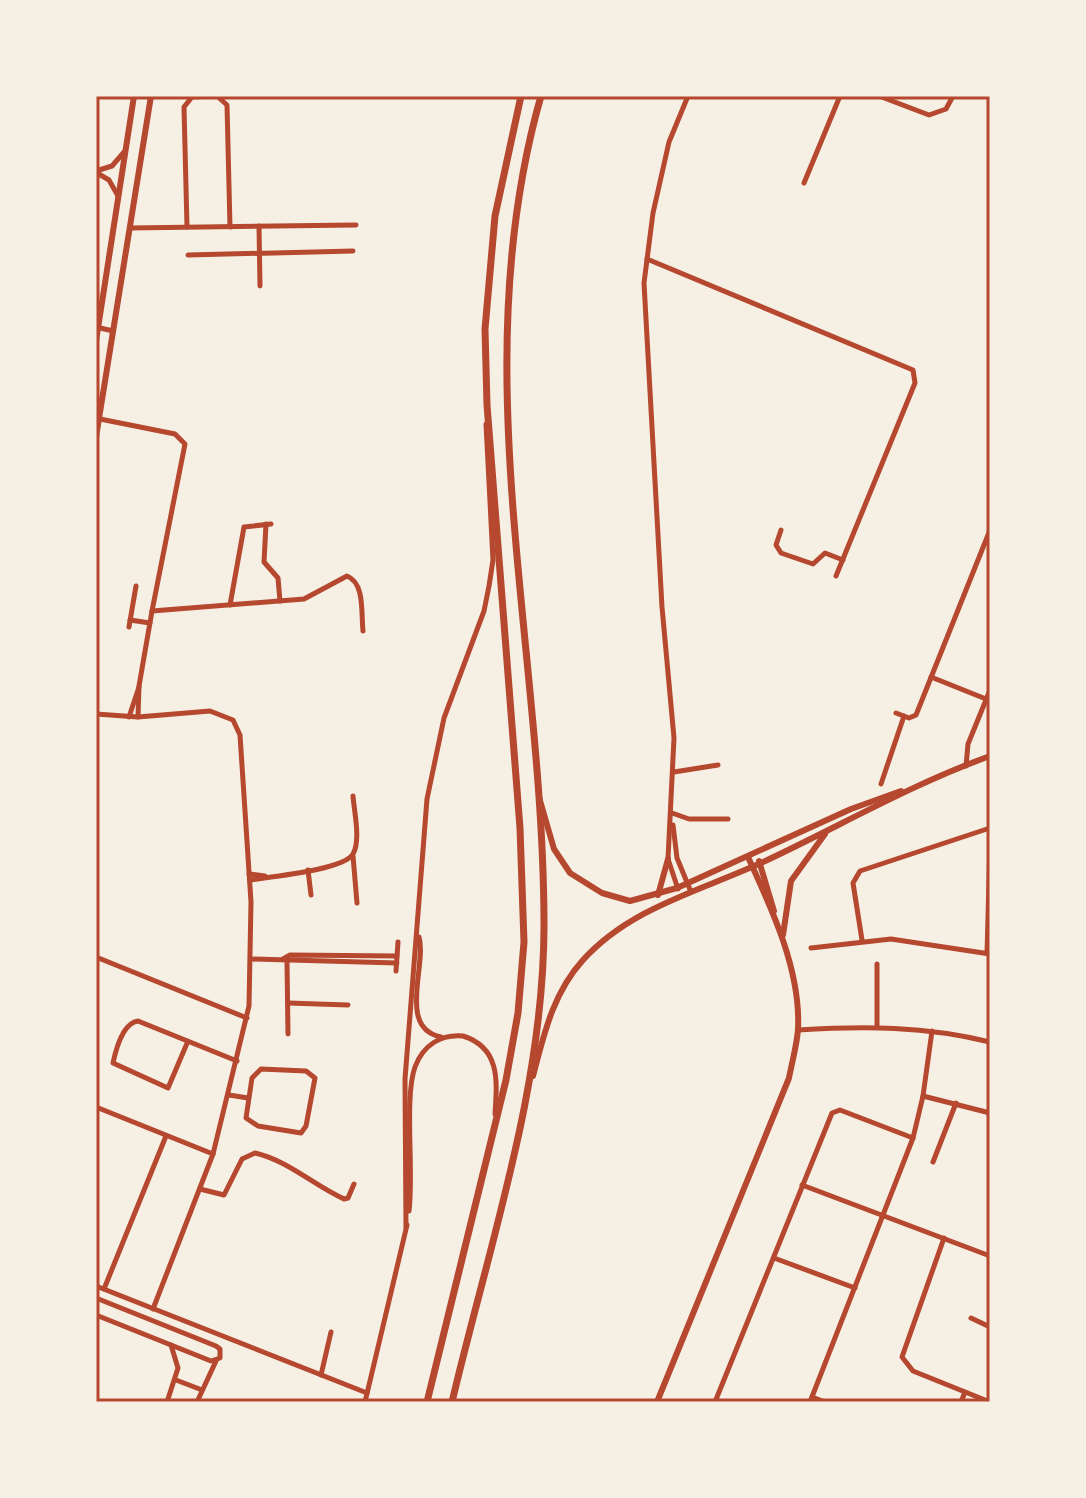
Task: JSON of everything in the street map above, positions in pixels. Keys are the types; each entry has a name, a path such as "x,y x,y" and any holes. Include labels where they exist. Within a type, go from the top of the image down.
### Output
{"main road":[{"path":"427,1402 493,1135 518,1013 524,888 487,405 485,329 490,254 501,179 521,96"},
{"path":"452,1402 524,1110 540,998 544,924 539,797 504,349 511,237 520,181 541,96"}],"street":[{"path":"96,341 134,96"},
{"path":"96,437 151,96"},
{"path":"187,227 184,107 192,97 216,96 227,105 230,227"},
{"path":"658,895 668,859 674,772 644,299 647,259 669,142 688,96"},
{"path":"804,183 840,96"},
{"path":"879,96 929,115 940,113 952,99"},
{"path":"96,172 112,166 125,150"},
{"path":"96,172 109,180 118,196"},
{"path":"116,210 130,228"},
{"path":"130,228 356,225"},
{"path":"259,226 260,286"},
{"path":"188,255 353,251"},
{"path":"647,259 913,370 915,383 836,576"},
{"path":"97,328 113,331"},
{"path":"406,1228 405,1079 427,799 436,745 484,611 491,573 487,405"},
{"path":"100,419 183,439 185,449 139,686 129,717"},
{"path":"230,605 244,527 269,524 264,565 278,578 280,601"},
{"path":"781,530 776,545 781,553 813,564 825,553 843,560"},
{"path":"896,713 916,715 990,530"},
{"path":"152,611 304,599 338,577 351,577 359,587 363,631"},
{"path":"136,586 130,623 150,623"},
{"path":"931,677 986,699"},
{"path":"138,717 139,686"},
{"path":"966,766 968,744 990,690"},
{"path":"96,714 138,717 210,711 233,720 240,735 250,877 251,959 247,1018 213,1154 153,1309"},
{"path":"881,784 904,716"},
{"path":"524,1110 553,1005 582,961 617,928 681,896 752,867 916,787 990,756"},
{"path":"674,772 718,765"},
{"path":"539,797 554,849 570,873 612,897 630,901 677,888 851,809 916,787"},
{"path":"353,796 357,903"},
{"path":"672,814 689,819 728,819"},
{"path":"672,814 677,858 691,892"},
{"path":"862,940 853,883 860,871 990,828"},
{"path":"782,938 791,881 800,864 829,830"},
{"path":"811,948 891,939 988,953 990,844"},
{"path":"660,1402 789,1078 798,1030 797,1004 782,938 757,854"},
{"path":"250,877 335,866 353,855"},
{"path":"748,857 776,919"},
{"path":"668,859 681,896"},
{"path":"308,870 311,895"},
{"path":"417,932 421,949 417,1016 426,1031 442,1037 473,1039 490,1056 497,1078 493,1135"},
{"path":"396,971 398,942"},
{"path":"251,959 285,960 290,955 318,959 397,960"},
{"path":"96,957 247,1018"},
{"path":"285,960 288,1034"},
{"path":"877,964 877,1026"},
{"path":"288,1003 348,1005"},
{"path":"188,1041 168,1088 113,1063 132,1021 188,1041 237,1061"},
{"path":"798,1030 877,1026 932,1031 990,1042"},
{"path":"825,1402 811,1399 913,1138 923,1096 932,1031"},
{"path":"365,1402 406,1228 412,1182 415,1068 422,1054 442,1037"},
{"path":"261,1069 306,1071 315,1078 306,1126 301,1133 250,1122 244,1114 248,1098 252,1078 261,1069"},
{"path":"229,1095 248,1098"},
{"path":"923,1096 990,1113"},
{"path":"933,1162 956,1103"},
{"path":"96,1107 213,1154"},
{"path":"715,1402 835,1110 913,1138"},
{"path":"104,1289 166,1136"},
{"path":"200,1189 224,1195 242,1159 255,1153 309,1177 315,1186 344,1199 348,1198 354,1184"},
{"path":"802,1185 990,1256"},
{"path":"944,1238 902,1357 913,1371 990,1402"},
{"path":"774,1258 855,1288"},
{"path":"96,1286 367,1393"},
{"path":"96,1298 216,1346 221,1354 197,1402"},
{"path":"96,1315 216,1361"},
{"path":"971,1318 990,1327"},
{"path":"321,1375 331,1332"},
{"path":"167,1402 176,1380 177,1361 170,1344"},
{"path":"176,1380 202,1390"},
{"path":"961,1402 965,1392"}]}
